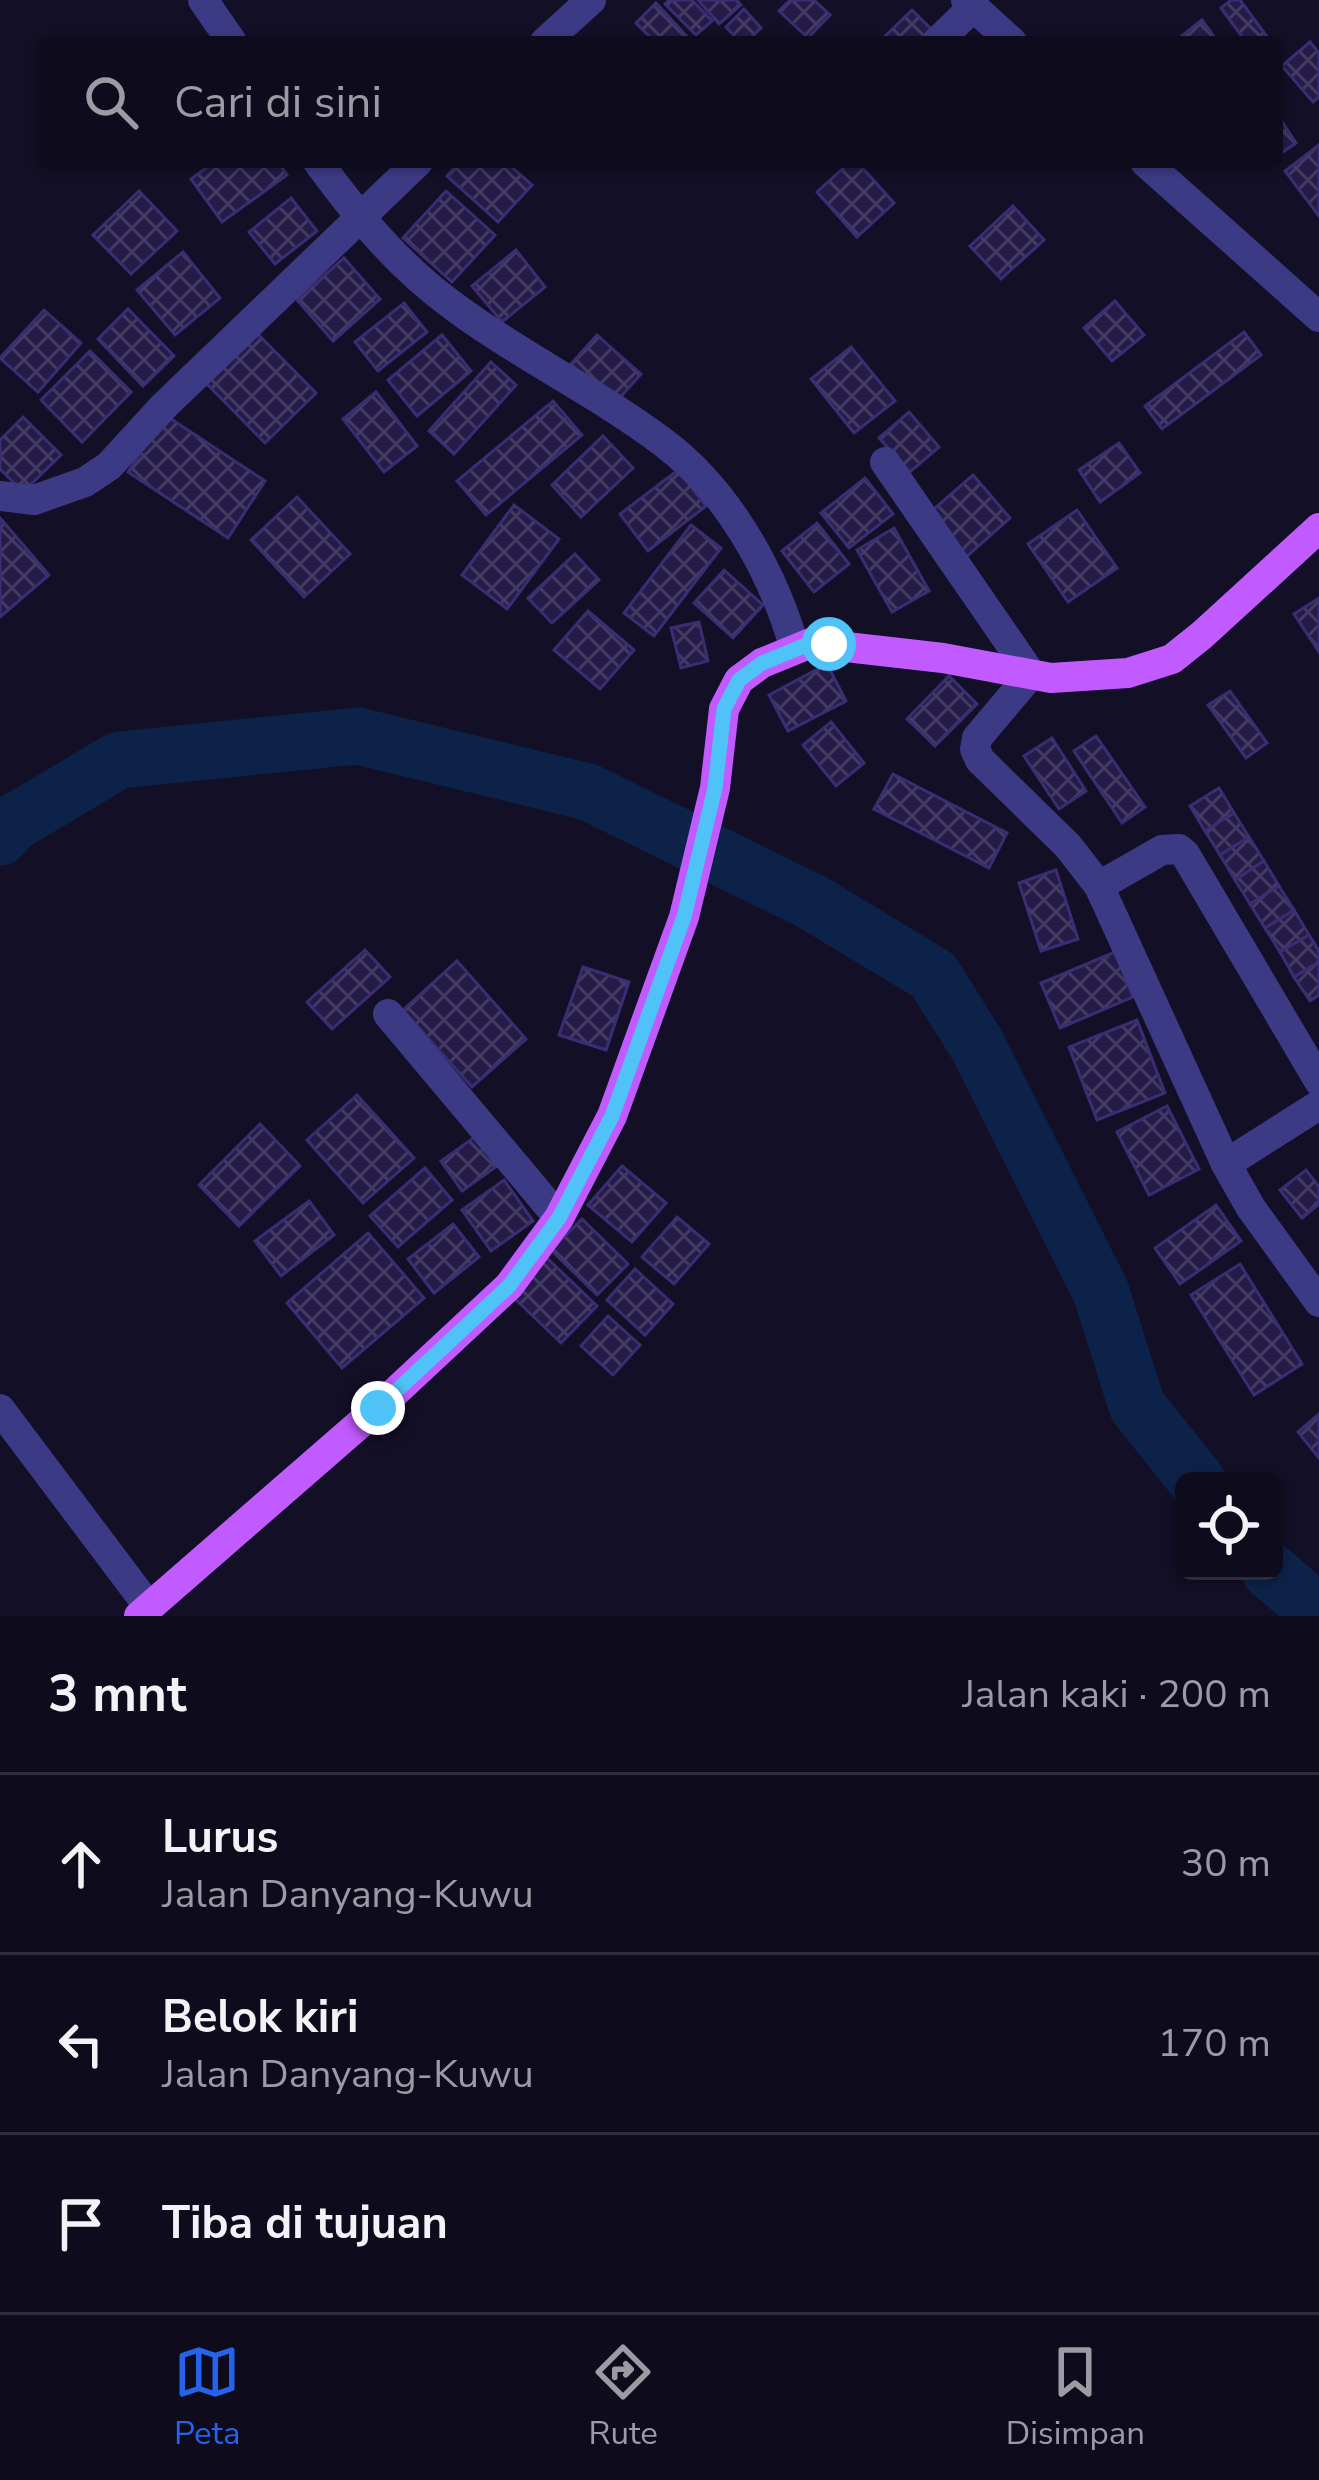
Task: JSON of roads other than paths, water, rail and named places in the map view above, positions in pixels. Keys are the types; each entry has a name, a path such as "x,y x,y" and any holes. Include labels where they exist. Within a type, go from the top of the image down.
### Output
{"main road":[{"path":"144,1612 378,1408 509,1286 559,1218 612,1116 684,917 715,788 724,709 739,680 762,663 811,643 944,658 1030,674 1085,679 1127,673 1172,658 1319,528"}],"street":[{"path":"203,0 228,36"},
{"path":"552,36 591,0"},
{"path":"942,36 969,3 1005,36"},
{"path":"322,168 394,259 457,309 666,444 704,481 754,552 780,603 795,649"},
{"path":"0,496 34,500 86,482 109,466 164,406 412,168"},
{"path":"1152,168 1319,317"},
{"path":"885,462 1030,674 977,738 975,749 989,772 1068,846 1099,886 1226,1164 1251,1208 1319,1302"},
{"path":"1099,886 1162,850 1179,849 1185,854 1319,1081"},
{"path":"388,1015 559,1218"},
{"path":"1226,1164 1319,1106"},
{"path":"0,1409 144,1612"}],"waterway":[{"path":"0,837 13,823 119,760 358,736 588,792 812,902 933,975 977,1045 1101,1292 1137,1406 1190,1472"},
{"path":"1280,1580 1319,1613"}]}
